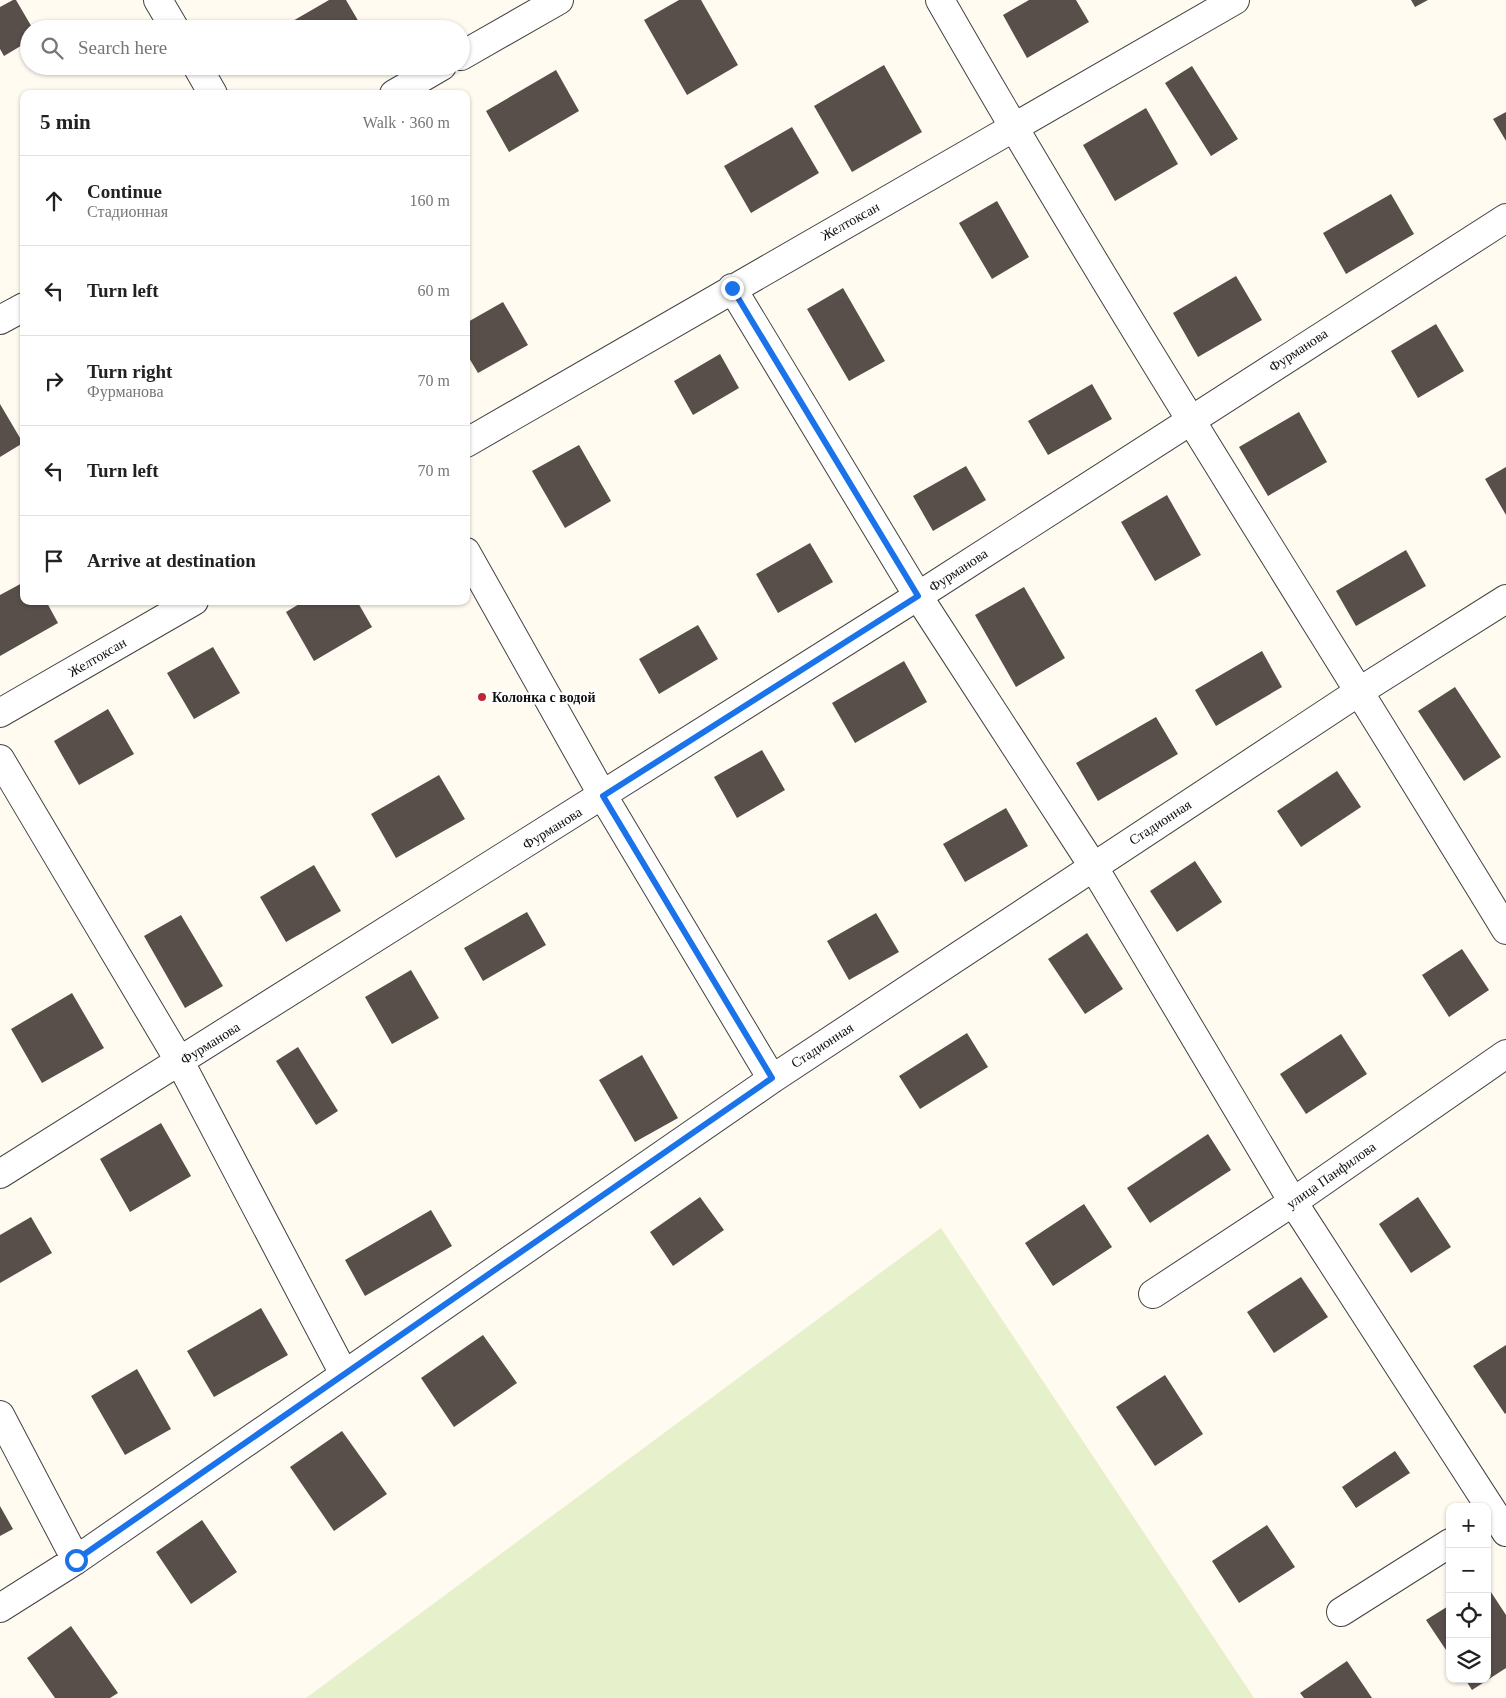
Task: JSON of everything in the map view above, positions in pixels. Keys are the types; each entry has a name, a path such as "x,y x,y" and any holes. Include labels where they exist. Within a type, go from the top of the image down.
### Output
{"street":[{"path":"158,0 170,20"},
{"path":"470,51 559,0"},
{"path":"940,0 1014,129 1189,420 1360,691 1506,930"},
{"name":"Желтоксан","path":"470,441 732,288 1014,129 1235,0"},
{"path":"202,75 211,90"},
{"path":"401,90 427,75"},
{"name":"Фурманова","path":"0,1174 603,796 1506,218"},
{"path":"732,288 918,596 1093,866 1293,1202 1499,1518"},
{"path":"0,320 20,309"},
{"path":"470,559 603,796 772,1078"},
{"name":"Стадионная","path":"0,1608 76,1560 772,1078 1360,691 1506,599"},
{"name":"Желтоксан","path":"0,713 187,605"},
{"path":"0,759 180,1062 344,1374"},
{"name":"улица Панфилова","path":"1154,1294 1293,1202 1506,1054"},
{"path":"0,1415 76,1560"},
{"path":"1341,1612 1446,1546"}],"green space":[{"path":"941,1228 1254,1698 306,1698"}],"building":[{"path":"16,0 28,20 20,20 20,46 4,56 0,49 0,7"},
{"path":"329,0 346,0 358,20 295,20"},
{"path":"679,0 701,0 738,65 687,95 644,20"},
{"path":"1029,0 1076,0 1089,22 1027,58 1003,15"},
{"path":"1411,0 1428,0 1415,7"},
{"path":"884,65 922,132 852,172 814,106"},
{"path":"1192,66 1238,139 1211,156 1165,83"},
{"path":"556,70 579,111 509,152 486,111"},
{"path":"1146,108 1178,164 1115,201 1083,145"},
{"path":"1506,112 1506,141 1493,119"},
{"path":"792,127 819,173 751,213 724,166"},
{"path":"1391,194 1414,234 1346,274 1323,233"},
{"path":"997,201 1029,257 992,279 959,223"},
{"path":"1236,276 1262,320 1198,357 1173,313"},
{"path":"843,288 885,361 849,381 807,309"},
{"path":"503,302 528,345 478,373 470,360 470,321"},
{"path":"1436,324 1464,371 1418,398 1391,351"},
{"path":"720,354 739,388 693,415 674,381"},
{"path":"1092,384 1112,419 1048,455 1028,421"},
{"path":"0,404 20,438 20,445 0,457"},
{"path":"1299,412 1327,462 1268,496 1239,447"},
{"path":"579,445 611,501 565,528 532,471"},
{"path":"966,466 986,500 933,531 913,496"},
{"path":"1506,467 1506,515 1485,479"},
{"path":"1167,495 1201,555 1155,581 1121,522"},
{"path":"810,543 833,582 778,613 756,574"},
{"path":"1406,550 1426,586 1356,626 1336,591"},
{"path":"20,584 20,605 48,605 58,623 0,656 0,595"},
{"path":"1024,587 1065,658 1016,687 975,615"},
{"path":"297,605 359,605 372,627 314,661 286,612"},
{"path":"698,625 718,659 659,694 639,659"},
{"path":"213,647 240,693 194,719 167,673"},
{"path":"1262,651 1282,687 1216,726 1195,690"},
{"path":"904,661 927,702 855,743 832,703"},
{"path":"1455,687 1501,757 1464,781 1418,711"},
{"path":"108,709 134,754 79,785 54,741"},
{"path":"1156,717 1178,754 1098,801 1076,763"},
{"path":"762,750 785,790 737,818 714,777"},
{"path":"1337,771 1361,807 1301,847 1277,811"},
{"path":"439,775 465,819 396,858 371,814"},
{"path":"1006,808 1028,846 965,882 943,844"},
{"path":"1195,861 1222,902 1177,932 1150,891"},
{"path":"314,865 341,911 286,942 260,897"},
{"path":"527,912 546,945 483,981 464,948"},
{"path":"876,913 899,952 849,980 827,941"},
{"path":"181,915 223,986 185,1008 144,936"},
{"path":"1087,933 1123,989 1085,1014 1048,959"},
{"path":"1462,949 1489,990 1449,1017 1422,975"},
{"path":"411,970 439,1018 392,1044 365,997"},
{"path":"72,993 104,1048 42,1083 11,1029"},
{"path":"967,1033 988,1067 920,1109 899,1076"},
{"path":"1341,1034 1367,1074 1306,1114 1280,1074"},
{"path":"298,1047 338,1111 316,1125 276,1061"},
{"path":"642,1055 678,1118 635,1142 599,1080"},
{"path":"161,1123 191,1176 130,1212 100,1159"},
{"path":"1208,1134 1231,1170 1150,1223 1127,1188"},
{"path":"700,1197 724,1230 673,1266 650,1232"},
{"path":"1418,1197 1451,1247 1411,1273 1379,1224"},
{"path":"1084,1204 1112,1247 1053,1286 1025,1243"},
{"path":"431,1210 452,1246 365,1296 345,1260"},
{"path":"31,1217 52,1253 0,1283 0,1235"},
{"path":"1301,1277 1328,1317 1274,1353 1247,1312"},
{"path":"261,1308 288,1355 214,1397 187,1351"},
{"path":"483,1335 517,1383 454,1427 421,1378"},
{"path":"1506,1345 1506,1413 1505,1414 1473,1366"},
{"path":"137,1369 171,1429 125,1455 91,1396"},
{"path":"1165,1375 1203,1434 1155,1466 1116,1407"},
{"path":"342,1431 387,1494 334,1531 290,1467"},
{"path":"1395,1451 1410,1473 1356,1508 1342,1487"},
{"path":"0,1506 13,1529 0,1536"},
{"path":"202,1520 237,1572 191,1604 156,1552"},
{"path":"1267,1525 1295,1567 1239,1603 1212,1561"},
{"path":"1491,1592 1506,1615 1506,1668 1491,1678"},
{"path":"1446,1608 1446,1650 1426,1620"},
{"path":"71,1626 118,1693 110,1698 55,1698 27,1658"},
{"path":"1347,1661 1372,1698 1304,1698 1300,1693"},
{"path":"1468,1683 1483,1683 1472,1690"}],"place":[{"name":"Колонка с водой","path":"482,697"}],"route":[{"path":"76,1560 772,1078 603,796 918,596 732,288"}]}
